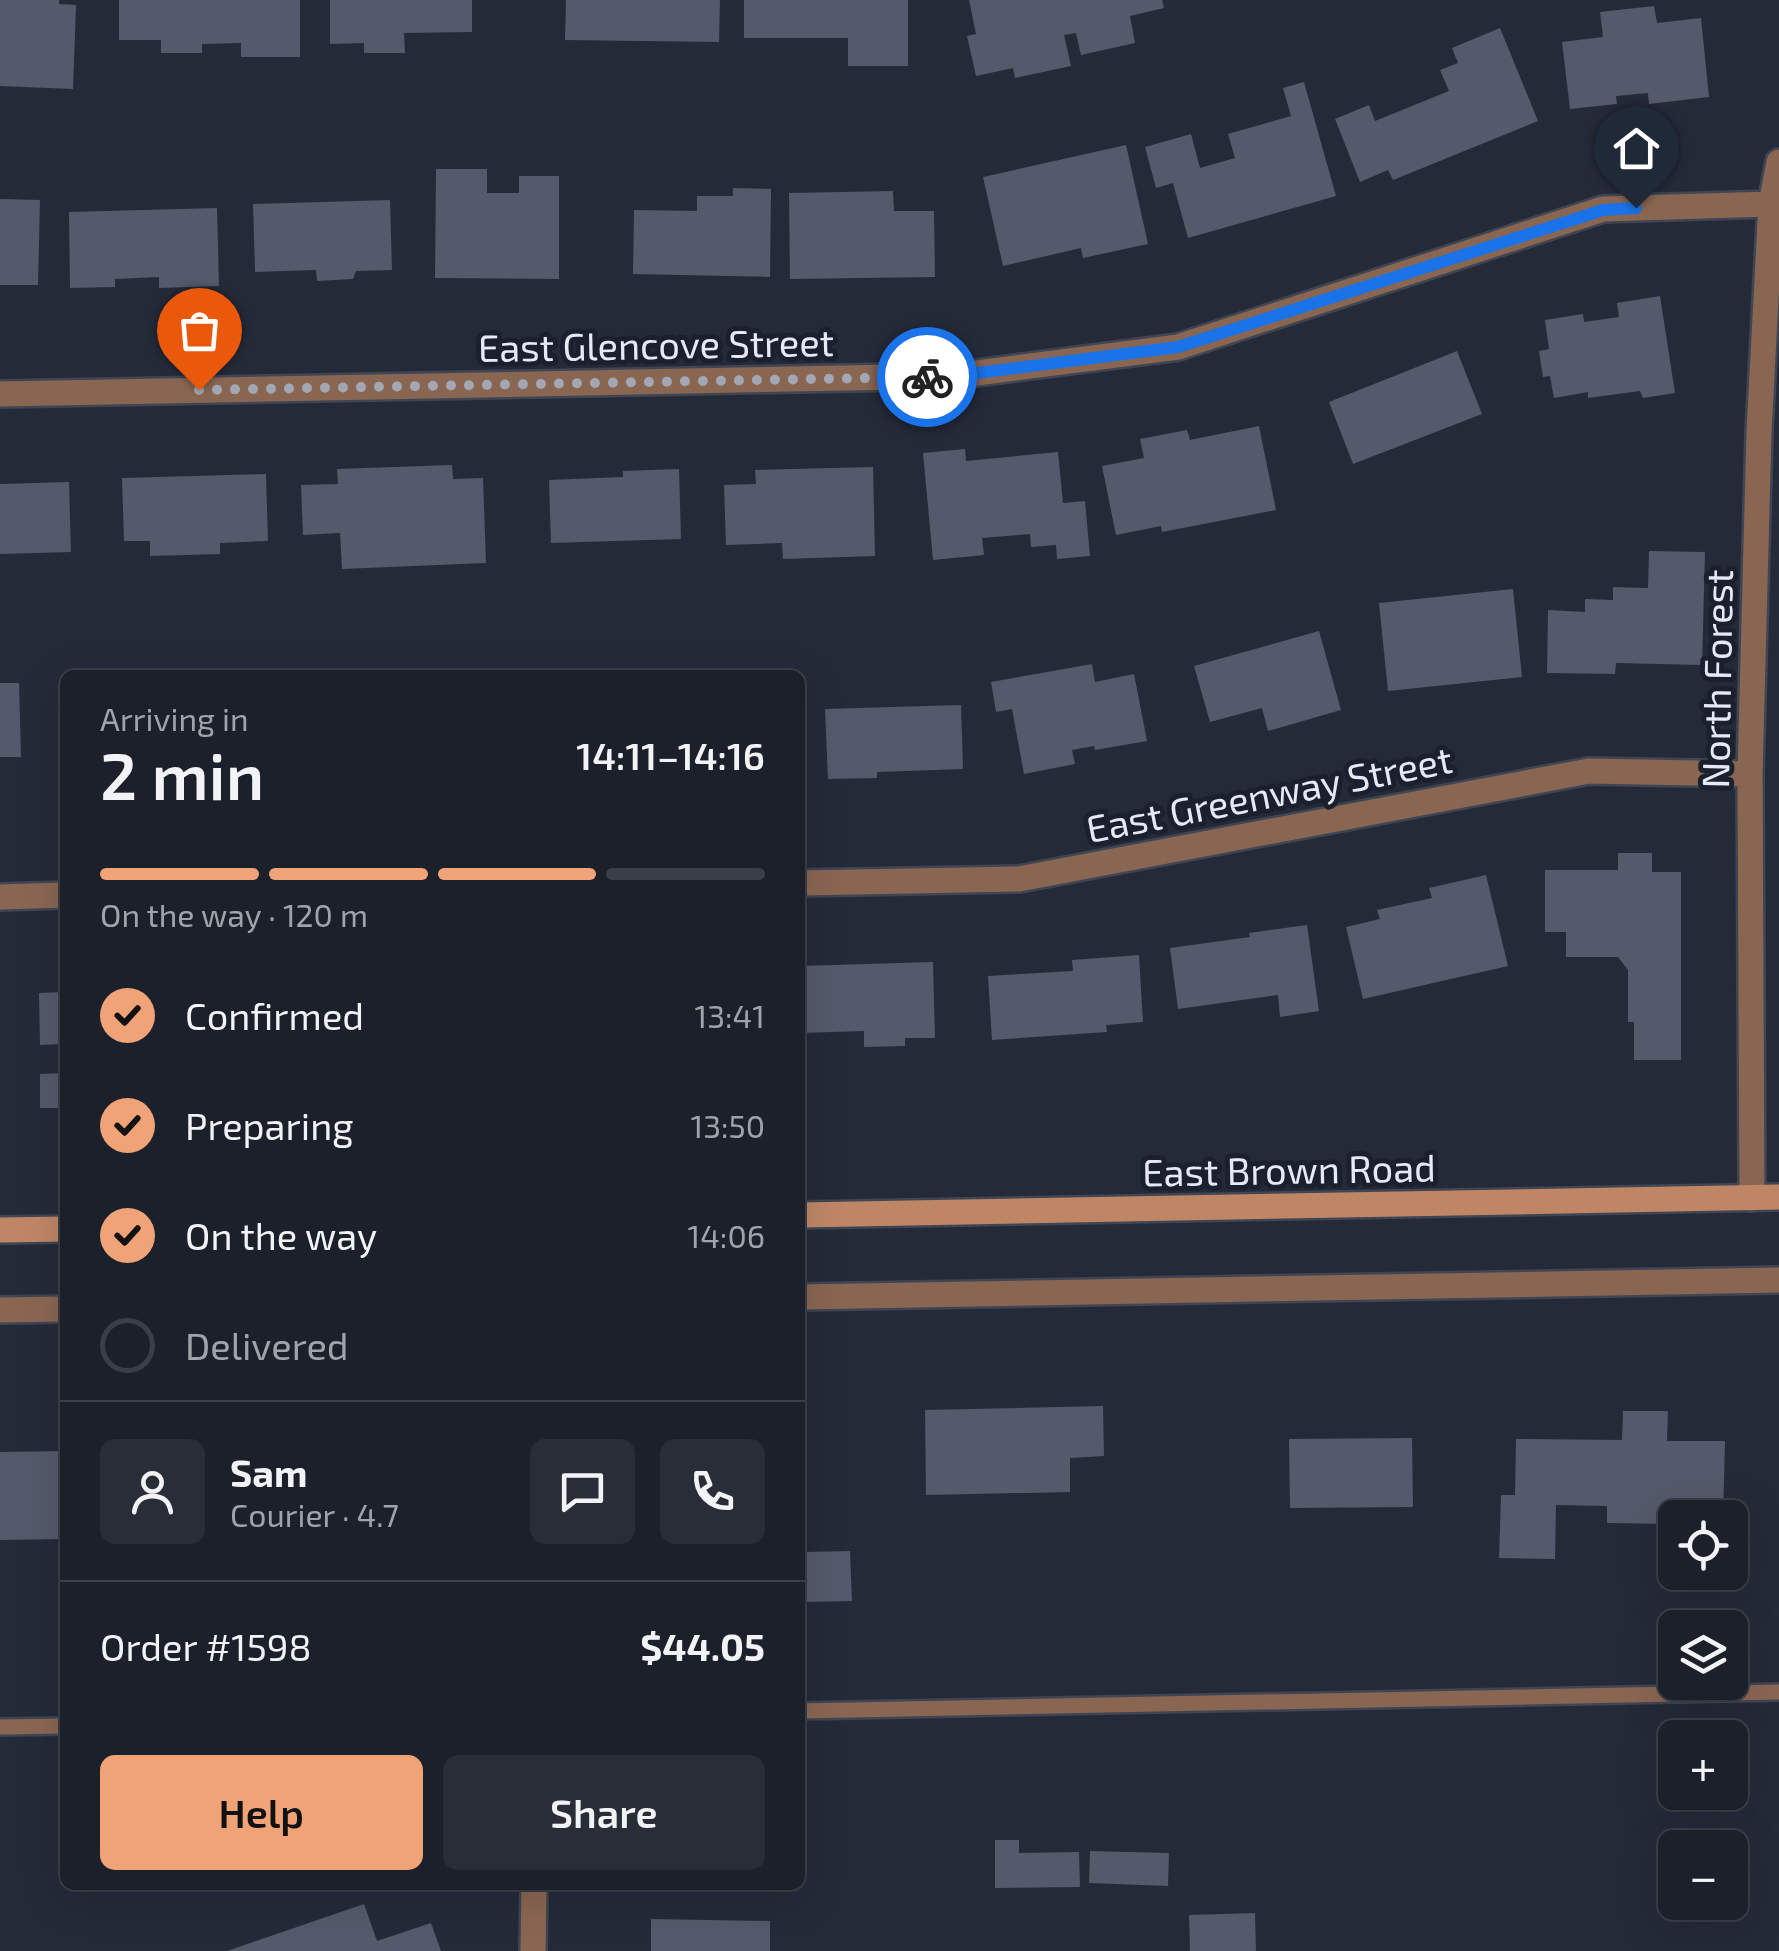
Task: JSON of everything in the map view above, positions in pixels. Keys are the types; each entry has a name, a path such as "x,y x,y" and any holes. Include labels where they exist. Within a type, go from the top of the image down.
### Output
{"main road":[{"name":"East Brown Road","path":"805,1216 1779,1197"},
{"path":"0,1230 60,1229"}],"street":[{"name":"North Forest","path":"1752,1198 1750,774 1769,431 1770,204 1779,162"},
{"name":"East Glencove Street","path":"0,394 954,376 1178,347 1603,210 1770,204"},
{"name":"East Greenway Street","path":"805,883 1019,879 1589,771 1750,774"},
{"path":"0,896 60,896"},
{"path":"805,1296 1779,1280"},
{"path":"0,1310 60,1308"},
{"path":"534,1890 534,1951"}],"lane":[{"path":"805,1711 1779,1692"},
{"path":"0,1728 60,1726"}],"building":[{"path":"0,0 59,0 59,4 76,5 73,89 0,86"},
{"path":"119,0 300,0 300,57 241,57 241,43 202,44 202,53 161,53 161,40 119,40"},
{"path":"330,0 472,0 472,32 404,33 405,53 364,53 364,43 330,44"},
{"path":"566,0 720,0 719,42 565,40"},
{"path":"744,0 908,0 908,66 848,66 848,38 744,38"},
{"path":"969,0 1162,0 1164,8 1130,16 1135,43 1081,55 1076,33 1064,35 1071,66 1015,78 1013,68 976,76 967,36 976,34"},
{"path":"1654,6 1657,23 1701,18 1709,97 1649,104 1648,93 1616,96 1617,104 1570,109 1562,42 1603,37 1600,12"},
{"path":"1500,28 1538,121 1393,180 1388,170 1360,182 1335,119 1369,105 1375,121 1449,91 1440,70 1458,63 1452,48"},
{"path":"1304,82 1336,196 1188,238 1173,183 1156,188 1145,147 1191,134 1200,168 1235,158 1228,134 1291,116 1283,88"},
{"path":"1126,145 1148,244 1083,258 1081,248 1003,266 983,177"},
{"path":"436,169 487,169 487,193 519,193 519,176 559,176 559,279 435,278"},
{"path":"733,188 771,189 770,277 633,274 634,210 697,211 697,196 733,196"},
{"path":"893,191 894,211 934,211 935,277 790,279 789,193"},
{"path":"0,199 40,200 38,285 0,285"},
{"path":"390,200 392,270 356,271 353,279 317,281 316,270 255,272 253,204"},
{"path":"217,208 219,286 159,288 159,277 115,279 115,287 70,288 69,212"},
{"path":"1660,296 1675,393 1643,398 1640,391 1588,398 1588,392 1554,398 1550,376 1543,377 1539,351 1549,349 1545,320 1583,314 1584,322 1619,317 1617,303"},
{"path":"1457,351 1482,414 1353,464 1329,402"},
{"path":"1259,426 1276,510 1162,532 1161,526 1116,535 1102,466 1144,458 1140,439 1187,430 1190,440"},
{"path":"965,449 966,461 1058,452 1063,503 1085,501 1090,556 1057,559 1056,545 1031,547 1030,534 982,538 984,555 933,560 923,453"},
{"path":"452,465 453,479 483,478 486,563 342,569 340,533 303,535 301,485 338,484 337,469"},
{"path":"873,467 875,556 783,559 782,543 726,545 724,485 756,484 755,470"},
{"path":"679,469 681,539 551,543 549,480 623,477 623,471"},
{"path":"266,474 268,541 220,543 220,554 150,556 150,541 124,541 122,478"},
{"path":"69,482 71,552 0,554 0,484"},
{"path":"1649,551 1705,552 1702,665 1616,663 1615,674 1547,673 1548,610 1585,612 1585,599 1613,600 1613,587 1648,588"},
{"path":"1513,589 1522,677 1388,691 1379,603"},
{"path":"1319,631 1341,710 1268,731 1262,708 1210,722 1194,666"},
{"path":"1092,664 1095,682 1134,674 1147,741 1072,750 1075,764 1024,774 1012,709 996,712 991,682"},
{"path":"0,683 19,683 21,757 0,757"},
{"path":"961,705 963,769 877,772 877,778 828,779 825,709"},
{"path":"1618,853 1652,853 1652,872 1681,872 1681,1060 1634,1060 1634,1022 1628,1022 1628,970 1618,957 1566,957 1566,932 1545,932 1545,870 1618,870"},
{"path":"1486,875 1508,966 1363,999 1346,927 1380,919 1377,910 1432,898 1429,888"},
{"path":"1307,925 1319,1011 1280,1017 1278,995 1178,1009 1170,948"},
{"path":"1139,955 1143,1022 1106,1025 1107,1032 992,1040 988,976 1073,971 1072,960"},
{"path":"933,962 935,1038 905,1038 905,1046 864,1047 864,1031 805,1033 805,966"},
{"path":"60,992 60,1044 40,1045 39,993"},
{"path":"60,1073 60,1108 40,1108 40,1074"},
{"path":"1103,1406 1104,1456 1070,1458 1070,1492 926,1495 925,1410"},
{"path":"1623,1411 1668,1411 1667,1441 1725,1441 1723,1500 1658,1500 1658,1524 1607,1523 1607,1506 1556,1505 1555,1559 1499,1558 1501,1495 1515,1495 1516,1439 1622,1440"},
{"path":"1412,1438 1413,1507 1290,1508 1289,1439"},
{"path":"60,1451 60,1539 0,1540 0,1452"},
{"path":"805,1503 806,1552 850,1551 852,1601 805,1602"},
{"path":"995,1840 1019,1840 1019,1853 1079,1852 1080,1887 995,1888"},
{"path":"1090,1851 1169,1853 1168,1886 1089,1883"},
{"path":"364,1904 377,1941 431,1923 441,1951 227,1951"},
{"path":"1255,1913 1256,1951 1190,1951 1189,1915"},
{"path":"651,1919 770,1921 770,1951 651,1951"}],"way so far":[{"path":"199,390 927,377"}],"route":[{"path":"927,377 1178,347 1603,210 1636,208"}]}
